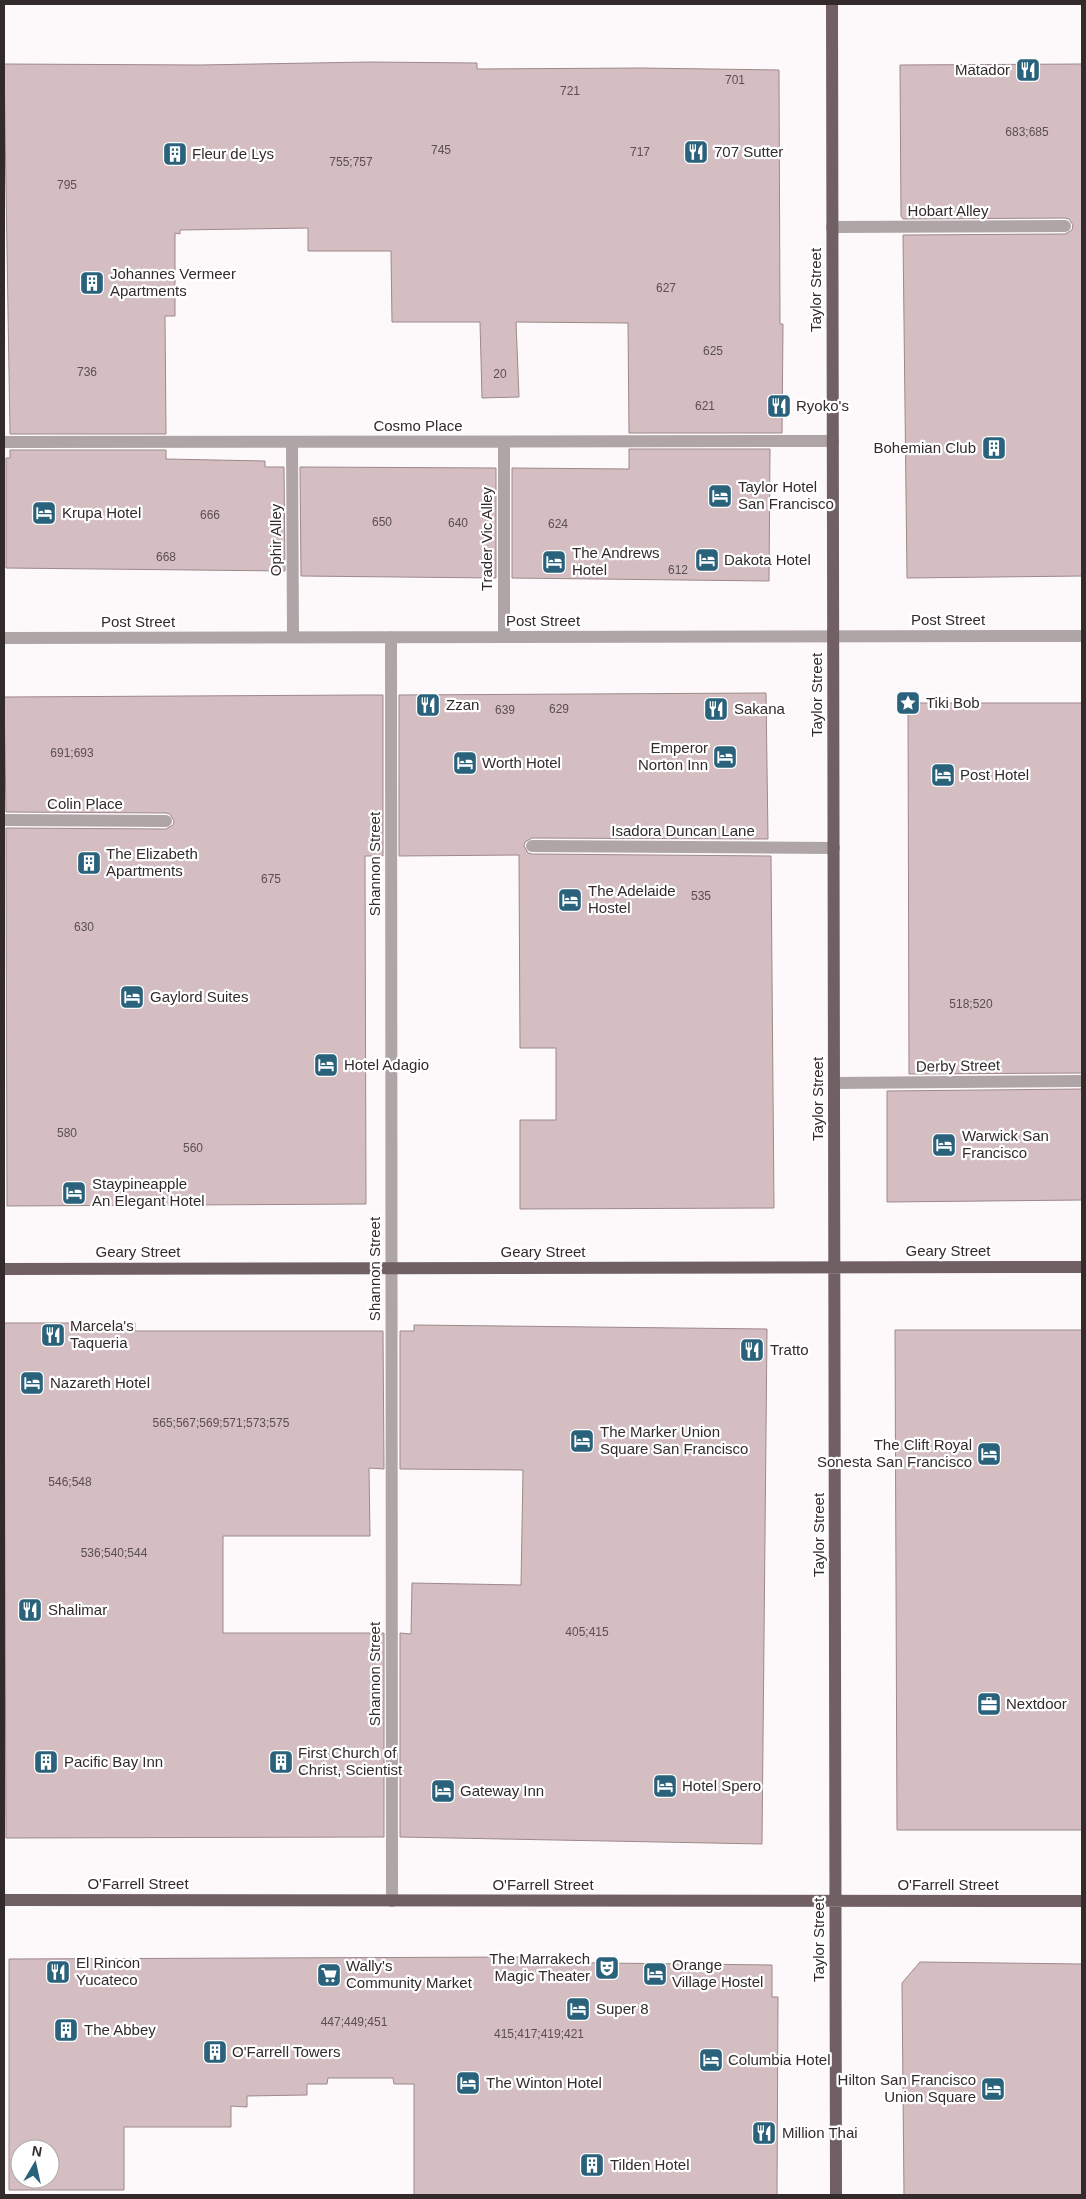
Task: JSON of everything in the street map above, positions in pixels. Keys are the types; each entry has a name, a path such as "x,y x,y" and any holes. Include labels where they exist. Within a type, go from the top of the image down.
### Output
{"main road":[{"name":"Taylor Street","path":"832,4 836,2195"},
{"name":"Geary Street","path":"4,1269 1082,1267"},
{"name":"O'Farrell Street","path":"4,1900 1082,1901"}],"street":[{"name":"Hobart Alley","path":"832,228 1065,226"},
{"name":"Cosmo Place","path":"4,442 833,441"},
{"name":"Ophir Alley","path":"292,442 293,637"},
{"name":"Trader Vic Alley","path":"504,442 504,637"},
{"name":"Post Street","path":"4,638 1082,636"},
{"name":"Shannon Street","path":"391,637 392,1901"},
{"name":"Colin Place","path":"4,820 166,821"},
{"name":"Isadora Duncan Lane","path":"532,846 834,848"},
{"name":"Derby Street","path":"834,1084 1082,1081"}],"building":[{"path":"369,62 477,63 477,69 641,68 779,70 780,324 783,324 782,433 629,433 628,323 516,322 519,397 482,398 480,322 392,322 391,251 308,251 308,228 180,230 180,234 175,233 175,316 165,316 166,434 10,434 4,64 200,65"},
{"name":"Bohemian Club","path":"1082,64 1082,576 907,578 903,235 1065,234 1072,230 1073,225 1069,219 1065,218 903,219 901,216 900,65"},
{"path":"629,449 770,449 769,581 512,578 512,468 629,469"},
{"path":"10,450 166,450 166,459 265,461 265,467 284,467 285,571 6,568 6,458 10,458"},
{"path":"300,467 496,468 496,578 301,576"},
{"path":"766,693 768,839 532,838 525,842 524,846 528,853 532,854 771,856 774,1208 520,1209 520,1120 556,1120 556,1048 520,1048 519,855 399,856 399,695"},
{"path":"383,695 383,856 365,856 366,1204 7,1206 6,828 166,829 173,825 174,821 170,814 166,813 6,812 4,697"},
{"path":"908,703 1082,703 1082,1073 909,1074"},
{"path":"1082,1089 1082,1200 887,1202 887,1091"},
{"path":"4,1323 135,1323 135,1331 383,1331 384,1469 369,1468 370,1536 223,1536 223,1633 384,1633 384,1837 6,1838"},
{"path":"414,1325 767,1329 762,1844 400,1837 400,1633 411,1634 412,1583 521,1585 523,1470 400,1469 400,1331 414,1331"},
{"path":"895,1330 1082,1330 1082,1830 897,1830"},
{"path":"520,1957 520,1962 772,1965 772,1997 778,1997 777,2195 414,2195 414,2084 394,2084 393,2078 328,2078 327,2084 307,2084 307,2095 247,2096 247,2107 231,2106 231,2127 124,2127 124,2190 9,2190 9,1959"},
{"name":"Hilton San Francisco Union Square","path":"920,1962 1082,1964 1082,2195 904,2195 902,1983"}],"place":[{"name":"Matador","path":"1028,70"},
{"name":"707 Sutter","path":"696,152"},
{"name":"Fleur de Lys","path":"175,154"},
{"name":"Johannes Vermeer Apartments","path":"92,283"},
{"name":"Ryoko's","path":"779,406"},
{"name":"Bohemian Club","path":"994,448"},
{"name":"Taylor Hotel San Francisco","path":"720,496"},
{"name":"Krupa Hotel","path":"44,513"},
{"name":"Dakota Hotel","path":"707,560"},
{"name":"The Andrews Hotel","path":"554,562"},
{"name":"Tiki Bob","path":"908,703"},
{"name":"Zzan","path":"428,705"},
{"name":"Sakana","path":"716,709"},
{"name":"Emperor Norton Inn","path":"725,757"},
{"name":"Worth Hotel","path":"465,763"},
{"name":"Post Hotel","path":"943,775"},
{"name":"The Elizabeth Apartments","path":"89,863"},
{"name":"The Adelaide Hostel","path":"570,900"},
{"name":"Gaylord Suites","path":"132,997"},
{"name":"Hotel Adagio","path":"326,1065"},
{"name":"Warwick San Francisco","path":"944,1145"},
{"name":"Staypineapple An Elegant Hotel","path":"74,1193"},
{"name":"Marcela's Taqueria","path":"53,1335"},
{"name":"Tratto","path":"752,1350"},
{"name":"Nazareth Hotel","path":"32,1383"},
{"name":"The Marker Union Square San Francisco","path":"582,1441"},
{"name":"The Clift Royal Sonesta San Francisco","path":"989,1454"},
{"name":"Shalimar","path":"30,1610"},
{"name":"Nextdoor","path":"989,1704"},
{"name":"Pacific Bay Inn","path":"46,1762"},
{"name":"First Church of Christ, Scientist","path":"281,1762"},
{"name":"Hotel Spero","path":"665,1786"},
{"name":"Gateway Inn","path":"443,1791"},
{"name":"The Marrakech Magic Theater","path":"607,1968"},
{"name":"El Rincon Yucateco","path":"58,1972"},
{"name":"Orange Village Hostel","path":"655,1974"},
{"name":"Wally's Community Market","path":"329,1975"},
{"name":"Super 8","path":"578,2009"},
{"name":"The Abbey","path":"66,2030"},
{"name":"O'Farrell Towers","path":"215,2052"},
{"name":"Columbia Hotel","path":"711,2060"},
{"name":"The Winton Hotel","path":"468,2083"},
{"name":"Hilton San Francisco Union Square","path":"993,2089"},
{"name":"Million Thai","path":"764,2133"},
{"name":"Tilden Hotel","path":"592,2165"}]}
